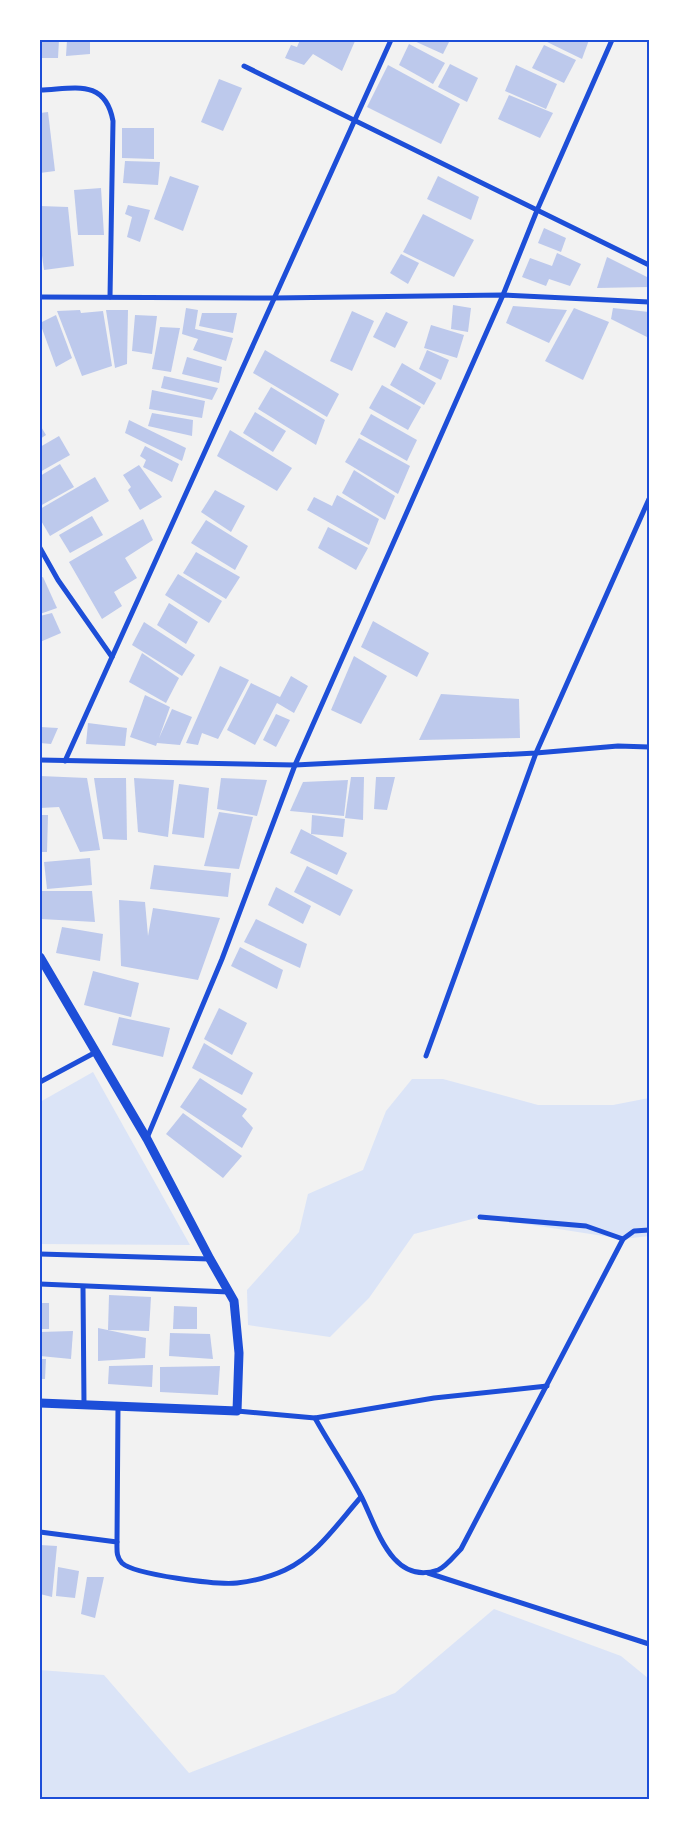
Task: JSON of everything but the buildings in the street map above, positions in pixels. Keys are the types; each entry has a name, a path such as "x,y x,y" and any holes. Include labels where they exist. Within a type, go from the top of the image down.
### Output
{"street":[{"path":"65,761 391,40"},
{"path":"147,1139 222,959 295,765 503,295 538,208 612,40"},
{"path":"244,66 538,208 649,265"},
{"path":"40,90 80,89 98,92 104,96 109,105 113,120 110,297"},
{"path":"40,297 274,298 503,295 649,302"},
{"path":"426,1056 536,753 649,499"},
{"path":"40,548 58,580 112,657"},
{"path":"40,760 295,765 536,753 618,746 649,747"},
{"path":"40,957 147,1139 236,1307 239,1353 237,1411"},
{"path":"40,1082 96,1052"},
{"path":"480,1217 586,1226 622,1239"},
{"path":"315,1418 361,1497 382,1544 396,1562 417,1573 440,1570 461,1549 622,1239 634,1231 649,1230"},
{"path":"40,1254 210,1259"},
{"path":"40,1284 229,1292"},
{"path":"83,1287 84,1404"},
{"path":"40,1403 237,1411 315,1418 434,1398 547,1386"},
{"path":"118,1406 116,1553 120,1562 138,1571 235,1583 258,1580 286,1570 313,1553 361,1497"},
{"path":"40,1532 117,1542"},
{"path":"425,1572 649,1644"}],"shaded area":[{"path":"93,1072 190,1245 40,1244 40,1102"},
{"path":"412,1079 443,1079 538,1105 613,1105 649,1098 649,1236 623,1239 480,1217 414,1234 369,1298 330,1337 248,1325 247,1290 299,1232 308,1194 363,1170 386,1111"},
{"path":"494,1609 621,1656 649,1679 649,1799 40,1799 40,1670 104,1675 189,1773 395,1693"}]}
